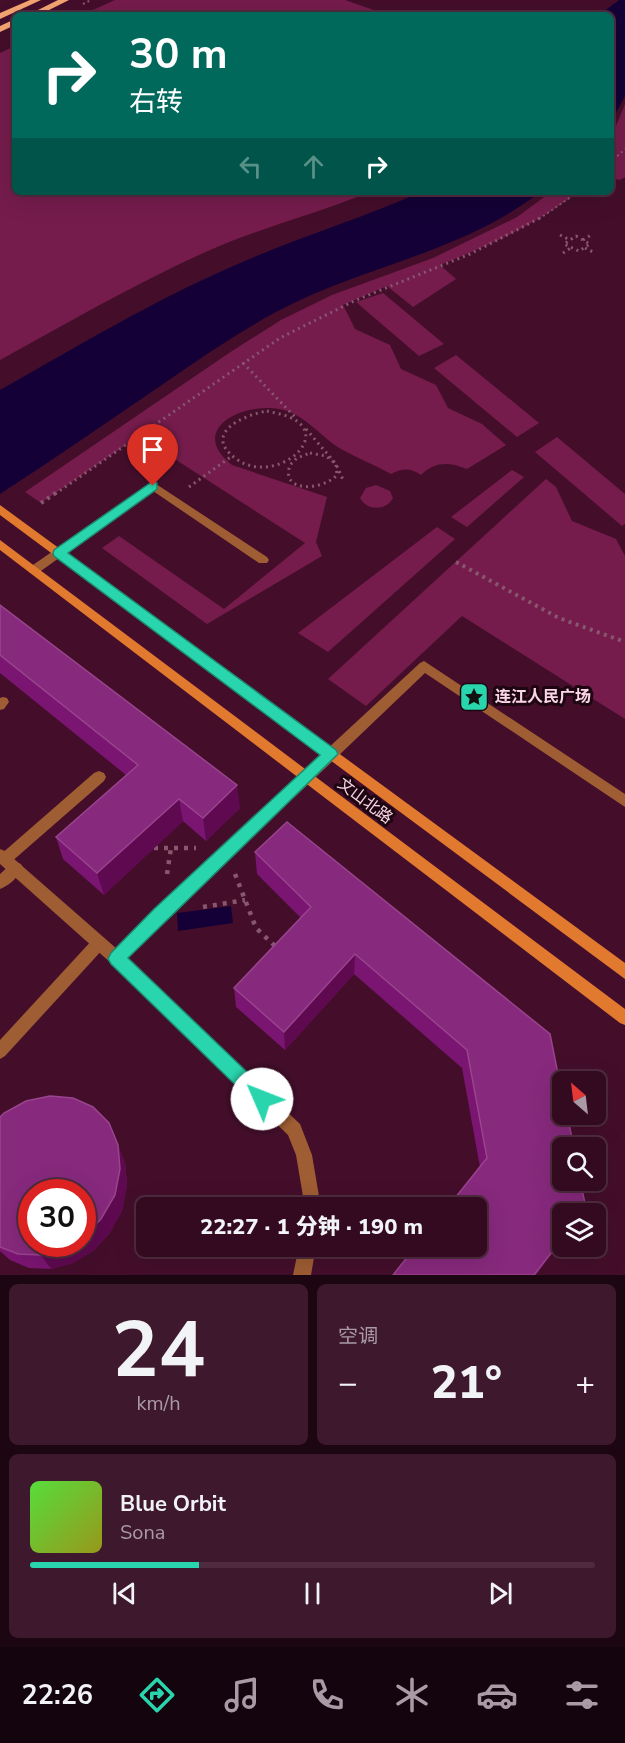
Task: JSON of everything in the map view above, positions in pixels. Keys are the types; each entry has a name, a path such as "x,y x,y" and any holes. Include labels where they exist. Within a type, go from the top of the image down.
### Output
{"main road":[{"path":"0,16 36,0"},
{"path":"39,12 65,0"},
{"name":"文山北路","path":"0,509 625,972"},
{"name":"文山北路","path":"0,544 625,1018"}],"street":[{"path":"34,570 153,486 264,560"},
{"path":"117,959 160,914 424,666 625,801"},
{"path":"0,883 7,861 99,777"},
{"path":"7,861 117,959 294,1130 304,1155 311,1197"},
{"path":"0,1051 99,943"},
{"path":"302,1275 306,1257"}],"path":[{"path":"614,159 625,149"},
{"path":"41,503 243,363 312,319 491,244 539,220 574,195"},
{"path":"560,235 570,240"},
{"path":"583,240 591,235"},
{"path":"576,237 590,244 579,251 564,244 570,240 576,237"},
{"path":"563,253 572,247"},
{"path":"585,248 595,253"},
{"path":"243,363 336,464 344,482"},
{"path":"232,456 226,448 224,439 226,430 242,416 267,411 291,417 306,431 307,441 303,450 295,458 288,468 290,479 296,484 311,488 327,485 337,475 336,464 326,456 318,454 310,453 295,458 284,464 255,466 232,456"},
{"path":"172,499 232,456"},
{"path":"456,562 512,595 587,631 625,642"}],"shaded area":[{"path":"115,0 345,0 379,12 89,12"},
{"path":"619,0 625,0 625,96 614,116 614,12 603,12"},
{"path":"12,47 12,195 361,195 249,234 183,262 0,360 0,53"},
{"path":"625,104 625,177 620,180 614,179 614,131"},
{"path":"414,195 536,195 510,213 445,245 343,282 276,312 208,353 0,494 0,390 177,292 261,254"},
{"path":"547,195 574,195 529,224 440,265 456,279 413,307 387,286 343,305 355,329 390,345 401,369 436,385 448,408 482,424 506,445 467,469 442,464 426,470 421,475 406,470 391,474 341,449 299,417 284,410 254,409 239,413 227,420 218,429 215,439 219,452 232,465 327,497 316,542 322,556 207,624 102,548 119,536 224,609 305,543 139,436 41,503 25,492 281,320 332,295 433,258 517,217"},
{"path":"383,293 444,344 419,356 356,302"},
{"path":"456,355 539,423 517,437 434,368"},
{"path":"557,437 625,494 625,524 622,526 535,452"},
{"path":"512,470 524,477 467,527 451,517"},
{"path":"546,479 556,487 572,521 616,539 625,556 625,719 462,616 366,706 328,679"},
{"path":"376,485 390,491 393,498 386,505 376,508 367,505 360,498 366,488"},
{"path":"437,527 455,539 328,652 298,633"},
{"path":"231,906 233,923 178,931 177,913"}],"building":[{"path":"0,605 237,785 203,818 179,799 97,873 56,837 138,765 0,655"},
{"path":"287,822 550,1034 557,1071 552,1071 552,1125 569,1125 572,1137 552,1137 552,1191 582,1191 585,1203 552,1203 552,1252 534,1275 393,1275 407,1257 487,1257 487,1197 456,1197 487,1158 467,1050 355,954 284,1032 234,988 311,907 255,852"},
{"path":"50,1096 73,1098 93,1107 109,1123 118,1145 120,1169 115,1195 96,1224 96,1179 18,1179 18,1254 0,1247 0,1117 26,1101"}],"place":[{"name":"连江人民广场","path":"474,697"}],"route":[{"path":"153,486 59,553 331,754 160,914 117,959 262,1099"}]}
